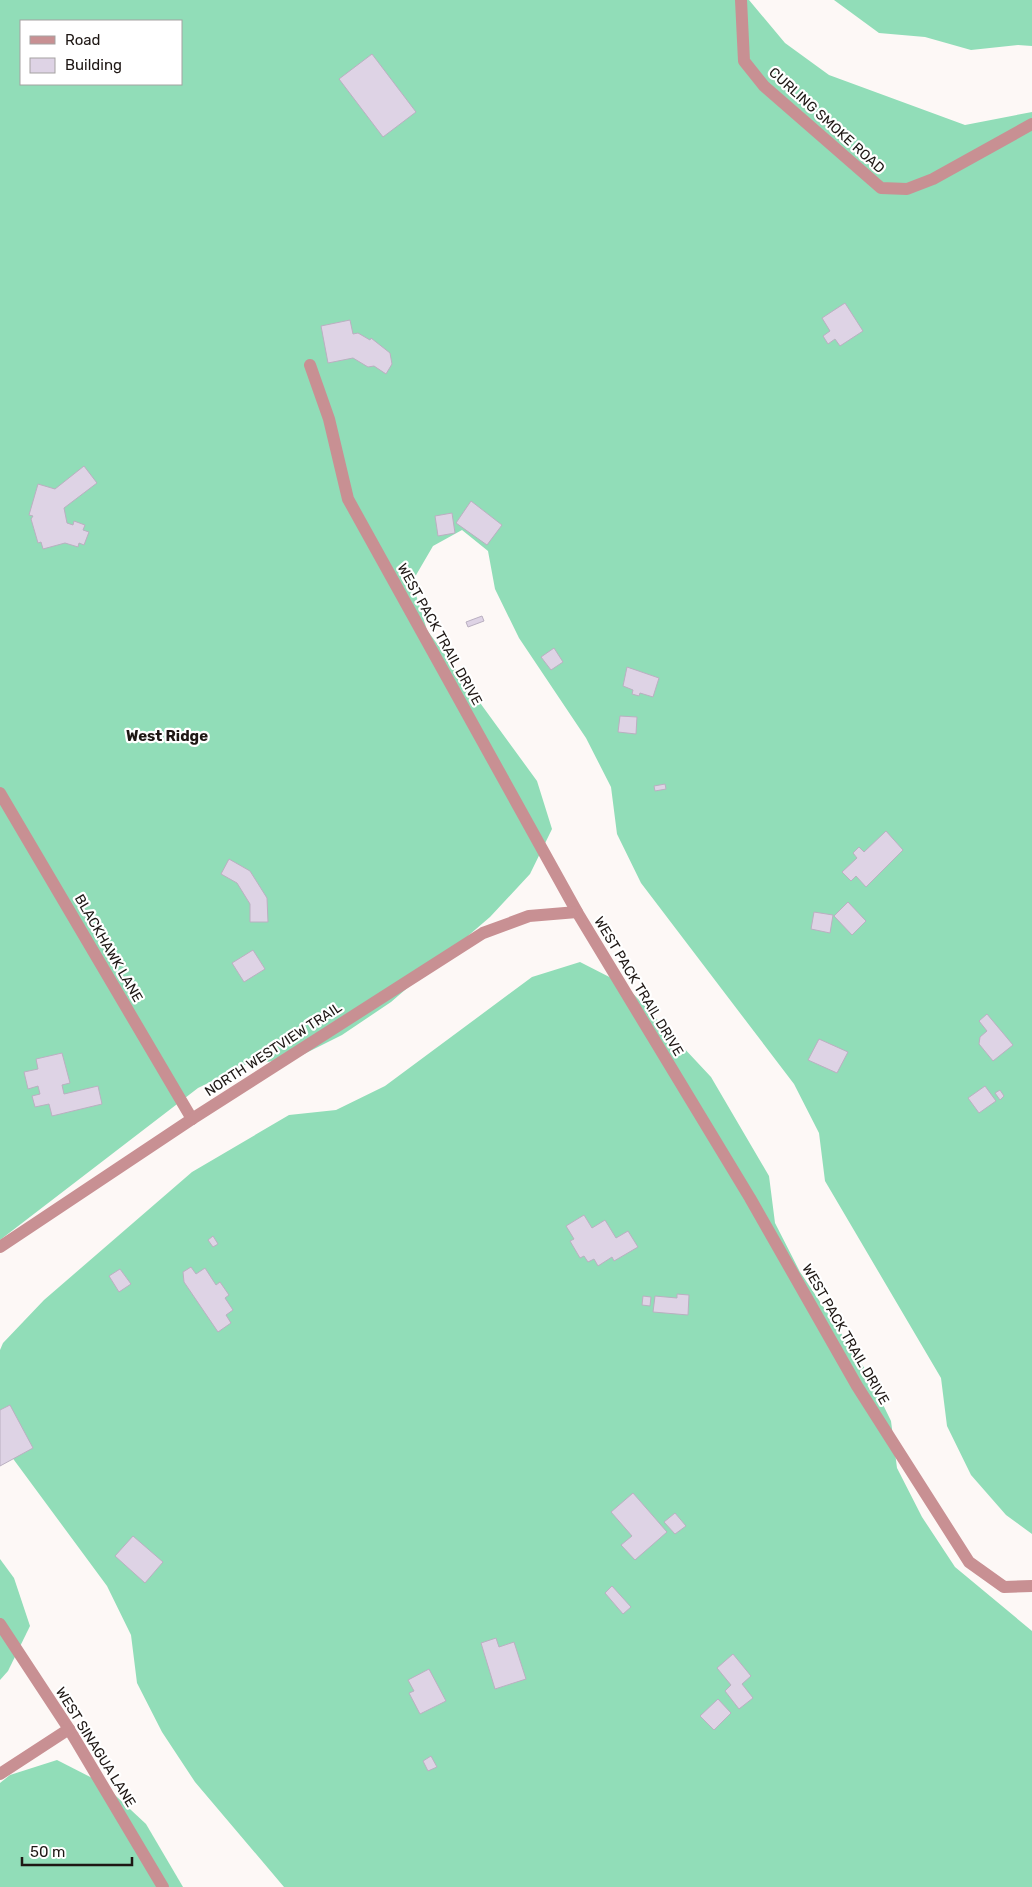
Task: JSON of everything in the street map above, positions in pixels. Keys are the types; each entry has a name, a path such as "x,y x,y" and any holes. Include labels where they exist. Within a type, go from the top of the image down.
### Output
{"street":[{"name":"CURLING SMOKE ROAD","path":"741,0 744,61 764,86 880,188 907,189 934,179 1032,124"},
{"name":"WEST PACK TRAIL DRIVE","path":"310,365 329,419 351,506 576,912 750,1198 863,1395 969,1562 1004,1587 1032,1586"},
{"name":"BLACKHAWK LANE","path":"0,793 192,1119"},
{"name":"NORTH WESTVIEW TRAIL","path":"0,1247 192,1119 483,933 528,916 576,912"},
{"name":"WEST SINAGUA LANE","path":"0,1624 69,1729 164,1887"},
{"path":"0,1774 69,1729"}],"green space":[{"path":"0,0 749,0 785,43 829,75 965,125 1032,112 1032,1534 1006,1515 971,1475 947,1426 941,1378 825,1181 819,1133 794,1084 641,883 617,834 611,787 586,738 519,638 495,589 488,551 462,530 433,546 412,582 427,630 537,781 552,829 530,874 490,917 391,1002 342,1035 294,1059 247,1064 198,1088 0,1240"},
{"path":"834,0 1032,0 1032,46 1018,45 971,50 925,37 879,33"},
{"path":"580,962 625,985 711,1077 769,1176 775,1223 800,1272 867,1372 891,1421 897,1468 922,1517 955,1567 1032,1631 1032,1887 284,1887 195,1782 162,1732 137,1683 131,1635 107,1586 0,1441 0,1350 3,1343 44,1300 192,1172 289,1115 336,1110 385,1086 532,977"},
{"path":"0,1559 14,1578 30,1626 8,1671 0,1680"},
{"path":"57,1760 102,1783 146,1824 183,1887 0,1887 0,1783 10,1775"}],"building":[{"path":"372,54 416,112 383,137 339,79"},
{"path":"845,303 863,331 840,346 835,339 828,344 823,336 830,331 822,318"},
{"path":"350,320 353,334 358,333 370,340 371,338 390,353 392,364 386,374 374,366 368,367 353,358 328,363 321,326"},
{"path":"84,466 97,483 64,508 67,523 73,525 74,521 85,525 83,530 89,532 84,545 79,543 78,547 65,543 43,549 41,542 38,543 31,519 33,516 29,515 38,484 55,489"},
{"path":"471,501 502,525 487,545 456,523"},
{"path":"452,513 455,533 438,536 435,516"},
{"path":"482,616 484,621 468,627 466,622"},
{"path":"554,648 563,662 551,670 541,657"},
{"path":"627,667 659,678 653,697 640,693 639,696 632,694 633,690 623,686"},
{"path":"620,716 637,717 636,734 618,732"},
{"path":"665,784 666,789 655,791 654,786"},
{"path":"886,831 903,850 866,887 856,876 851,881 842,872 857,858 853,853 859,847 864,852"},
{"path":"229,859 250,871 267,898 268,922 250,922 250,904 237,883 221,874"},
{"path":"848,902 866,921 852,935 834,916"},
{"path":"814,912 833,915 830,933 811,929"},
{"path":"253,950 265,969 244,982 232,963"},
{"path":"987,1014 1013,1045 993,1061 979,1044 980,1037 987,1031 979,1021"},
{"path":"819,1039 848,1052 837,1073 808,1060"},
{"path":"62,1053 70,1083 62,1085 64,1094 98,1086 102,1104 52,1116 49,1104 35,1107 32,1096 40,1094 38,1086 28,1089 24,1072 38,1069 36,1059"},
{"path":"985,1086 996,1101 979,1113 968,1098"},
{"path":"1000,1090 1004,1096 1000,1100 995,1093"},
{"path":"584,1215 592,1228 605,1220 616,1238 628,1231 638,1247 614,1261 612,1257 598,1266 594,1259 588,1262 584,1256 580,1258 570,1241 574,1239 566,1226"},
{"path":"213,1236 218,1244 213,1247 208,1240"},
{"path":"191,1267 196,1274 205,1268 216,1285 220,1282 229,1295 225,1298 233,1310 226,1315 231,1323 218,1332 184,1282 183,1272"},
{"path":"120,1269 131,1284 119,1292 109,1276"},
{"path":"677,1294 689,1295 688,1315 653,1312 655,1296 677,1298"},
{"path":"643,1296 651,1297 650,1306 642,1305"},
{"path":"10,1405 33,1448 0,1466 0,1410"},
{"path":"633,1493 667,1532 635,1560 621,1545 632,1536 611,1512"},
{"path":"675,1513 686,1526 675,1534 664,1522"},
{"path":"133,1536 163,1562 145,1583 115,1556"},
{"path":"612,1586 631,1607 623,1614 605,1593"},
{"path":"496,1638 499,1647 514,1642 526,1679 495,1689 481,1643"},
{"path":"733,1654 751,1676 742,1684 753,1698 739,1709 725,1691 731,1685 717,1668"},
{"path":"429,1669 446,1701 420,1714 409,1693 414,1691 408,1680"},
{"path":"718,1699 731,1713 714,1730 700,1716"},
{"path":"431,1756 437,1767 428,1771 423,1761"}],"district":[{"name":"West Ridge","path":"167,736"}]}
